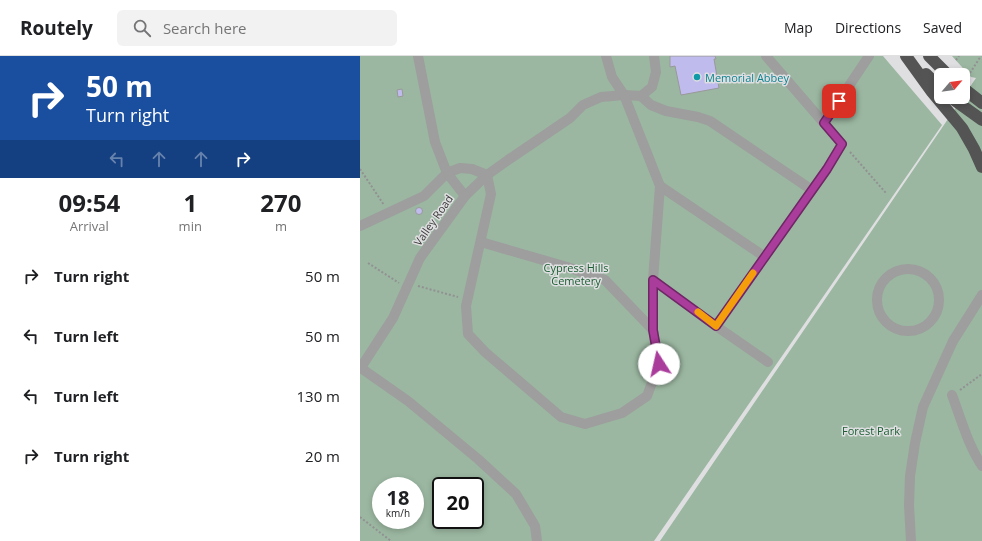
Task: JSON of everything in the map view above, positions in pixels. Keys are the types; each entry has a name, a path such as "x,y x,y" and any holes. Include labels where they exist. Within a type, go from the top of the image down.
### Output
{"highway":[{"path":"907,56 934,82"},
{"path":"907,56 932,92 962,128 982,166"},
{"path":"929,56 941,68"},
{"path":"970,94 982,103"},
{"path":"960,104 982,120"}],"street":[{"name":"Valley Road","path":"360,368 393,318 420,258 465,196 447,172 435,142 418,56"},
{"path":"487,175 491,194 466,306 468,334 485,352 561,418 585,424 622,413 647,396 659,364 653,330 653,280 660,186 624,95 612,76 606,56"},
{"path":"641,96 652,87 656,72 654,56"},
{"path":"716,326 812,190 842,144 766,56"},
{"path":"824,123 868,56"},
{"path":"465,196 487,175 570,118 583,105 601,97 624,95 641,96 651,105 666,111 698,117 710,121 812,190"},
{"path":"360,226 424,196 447,172 460,168 472,169 487,175"},
{"path":"660,186 765,257"},
{"path":"481,242 567,267 605,280 653,330"},
{"path":"905,269 924,273 931,280 936,288 938,307 934,316 928,323 920,328 910,331 901,330 884,320 879,312 877,302 881,284 887,276 896,271 905,269"},
{"path":"653,280 768,362"},
{"path":"911,541 909,505 910,476 923,407 953,341 982,295"},
{"path":"360,368 408,401 478,458 516,494 535,526 537,541"},
{"path":"952,395 964,430 976,457 982,466"}],"path":[{"path":"956,60 959,56"},
{"path":"970,73 981,56"},
{"path":"842,144 886,193"},
{"path":"360,169 389,213"},
{"path":"368,263 408,286 468,300"},
{"path":"952,395 982,374"},
{"path":"360,517 391,541"}],"green space":[{"name":"Cypress Hills Cemetery","path":"360,56 883,56 942,125 654,541 360,541"},
{"name":"Forest Park","path":"952,56 982,56 982,541 660,541 958,104 970,104 970,87 976,78 970,76 970,68 963,68"}],"building":[{"name":"Memorial Abbey","path":"670,56 715,56 716,59 714,59 719,88 681,95 675,66 670,67"},
{"path":"402,89 403,96 398,97 397,90"},
{"path":"419,208 422,211 419,214 416,211"}],"slow traffic":[{"path":"698,312 716,326 753,273"}],"place":[{"name":"Memorial Abbey","path":"697,77"}],"route":[{"path":"659,364 653,330 653,280 716,326 827,169 842,144 824,123 839,101"}]}
